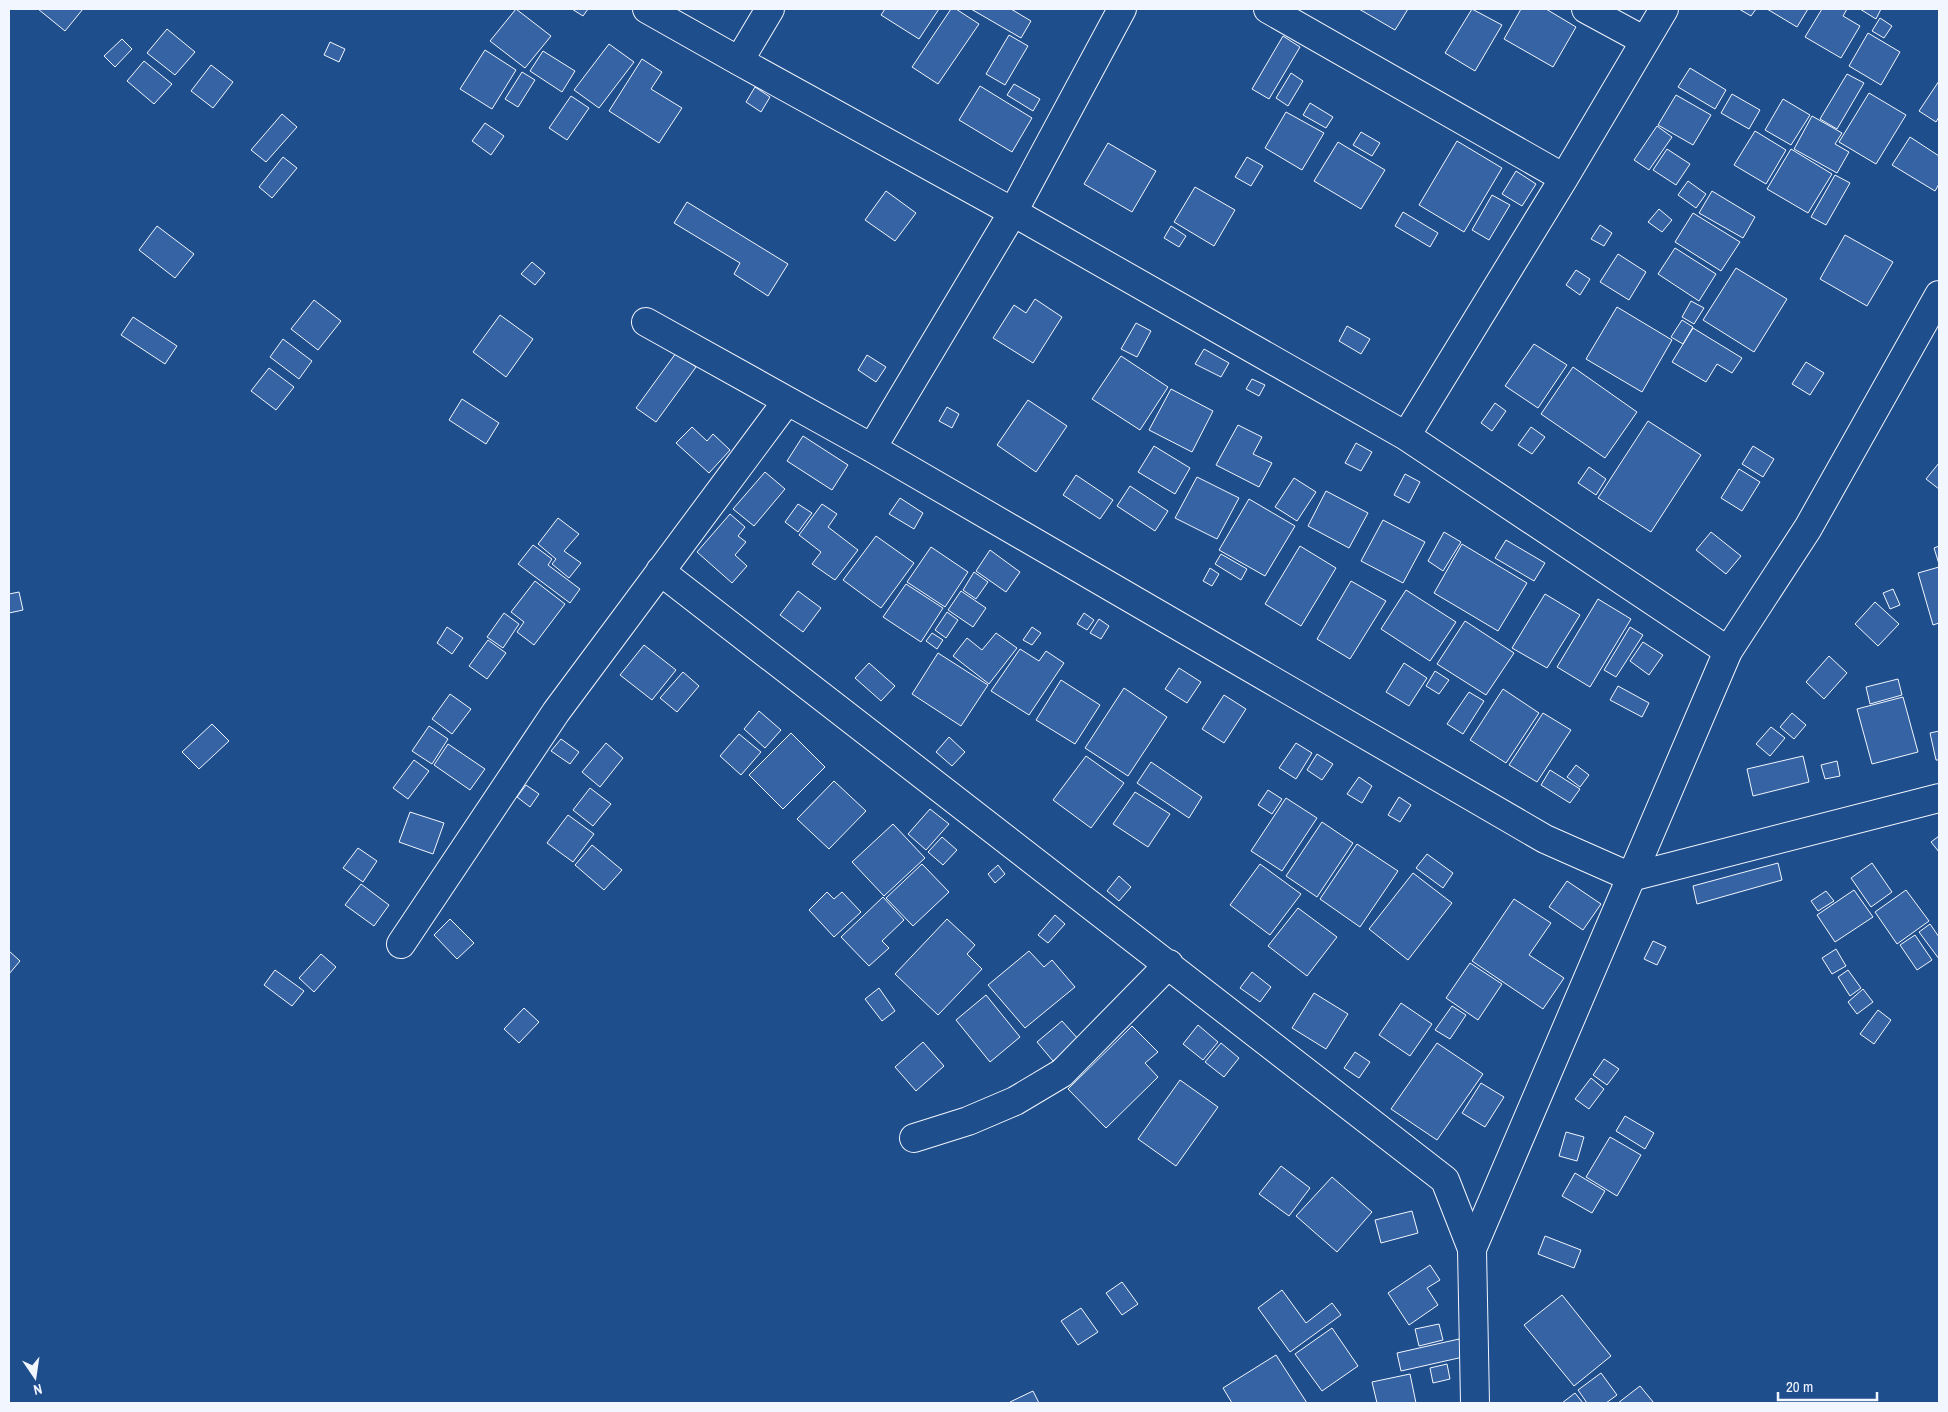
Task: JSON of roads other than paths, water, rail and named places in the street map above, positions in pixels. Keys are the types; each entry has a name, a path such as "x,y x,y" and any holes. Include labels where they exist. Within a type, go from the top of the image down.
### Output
{"street":[{"path":"647,9 1014,212 1406,436 1728,651"},
{"path":"739,61 770,9"},
{"path":"872,448 1014,212 1122,9"},
{"path":"1268,9 1564,178"},
{"path":"1586,9 1644,41"},
{"path":"1406,436 1564,178 1664,9"},
{"path":"1472,1249 1728,651 1808,528 1939,295"},
{"path":"646,322 872,448 1545,839 1631,877 1939,798"},
{"path":"401,944 556,712 787,401"},
{"path":"660,571 1445,1180 1472,1249 1475,1403"},
{"path":"914,1138 968,1121 1016,1101 1062,1073 1169,964"}]}
